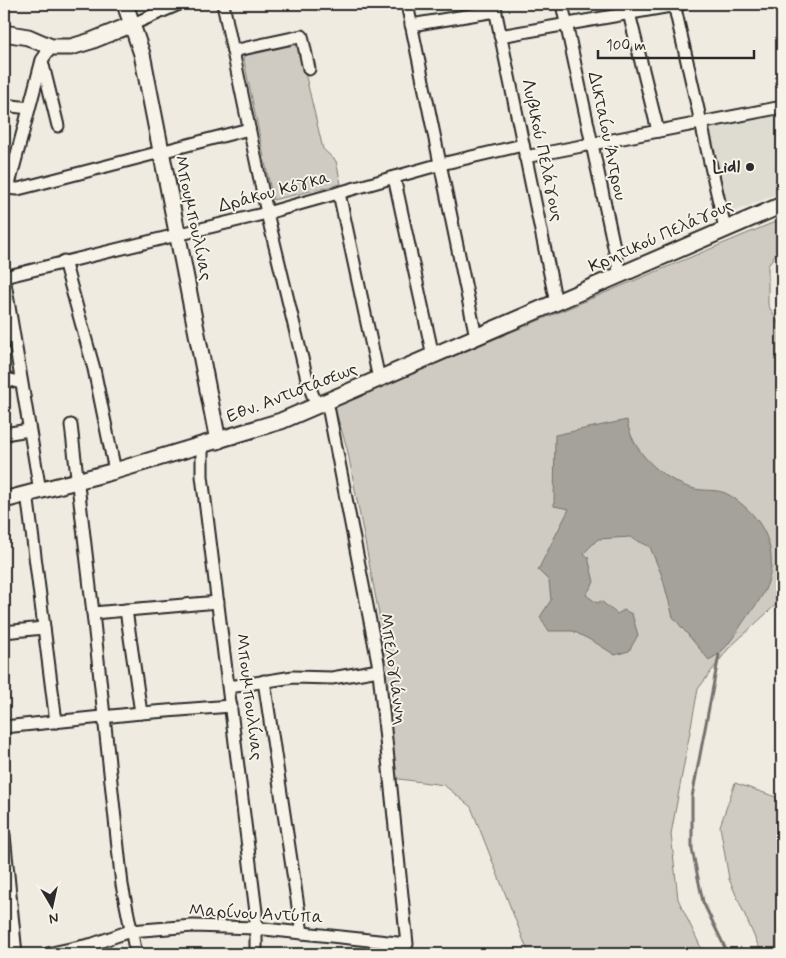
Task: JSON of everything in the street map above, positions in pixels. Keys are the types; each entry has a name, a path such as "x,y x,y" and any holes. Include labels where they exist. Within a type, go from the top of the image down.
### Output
{"street":[{"name":"Μπουμπουλίνας","path":"125,4 142,54 218,441"},
{"path":"4,33 28,36 51,47 71,47 91,42 179,4"},
{"name":"Μπελογιάννη","path":"223,4 267,213 308,383 322,404 379,670 401,947"},
{"path":"407,4 476,337"},
{"name":"Δικταίου Άντρου","path":"562,4 620,275"},
{"path":"500,36 677,4 700,123 725,228"},
{"path":"411,25 495,7"},
{"name":"Λυβικού Πελάγους","path":"495,7 556,303"},
{"path":"629,13 658,131"},
{"path":"233,51 302,36 309,70"},
{"path":"51,47 42,60 6,188 30,186 249,129"},
{"path":"42,60 58,126"},
{"path":"4,106 29,108"},
{"path":"525,157 782,107"},
{"name":"Δράκου Κόγκα","path":"4,277 267,213 441,164 523,144"},
{"path":"394,177 433,356"},
{"path":"339,193 379,379"},
{"name":"Κρητικού Πελάγους","path":"556,303 725,228 782,205"},
{"path":"64,261 94,370 116,471"},
{"path":"4,277 29,430 44,628 56,722"},
{"name":"Εθν. Αντιστάσεως","path":"4,500 116,471 202,444 263,428 556,303"},
{"path":"4,378 21,383"},
{"path":"71,426 105,718 122,885 136,954"},
{"path":"4,434 29,430"},
{"name":"Μπουμπουλίνας","path":"202,444 202,476 256,912 256,954"},
{"path":"93,613 218,602"},
{"path":"126,610 140,713"},
{"path":"4,632 44,628"},
{"path":"229,687 293,677 332,678 379,670"},
{"path":"264,682 302,933"},
{"path":"4,727 231,706"},
{"path":"4,835 16,954"},
{"name":"Μαρίνου Αντύπα","path":"47,954 93,944 130,931 192,926 255,928 401,947"}],"shaded area":[{"path":"298,43 323,149 336,161 341,184 273,200 243,56"},
{"path":"782,112 782,192 728,214 708,127"},
{"path":"782,219 782,243 768,266 768,305 782,329 782,599 728,649 698,689 671,834 678,899 704,954 529,954 471,807 444,785 392,778 382,630 347,448 334,406"},
{"path":"627,420 630,431 641,453 659,471 680,484 691,488 721,492 729,495 756,518 769,546 771,562 769,578 763,593 729,644 709,660 673,617 662,576 650,547 630,537 598,539 584,553 588,557 594,582 586,595 597,603 601,601 617,614 624,610 632,614 638,635 629,651 615,655 573,631 549,631 540,617 551,600 549,581 538,570 569,509 554,506 555,435"},
{"path":"735,783 782,799 782,954 762,954 729,879 720,826"}],"waterway":[{"path":"719,655 692,797 692,849 703,902 728,954"}],"place":[{"name":"Lidl","path":"750,167"}]}
